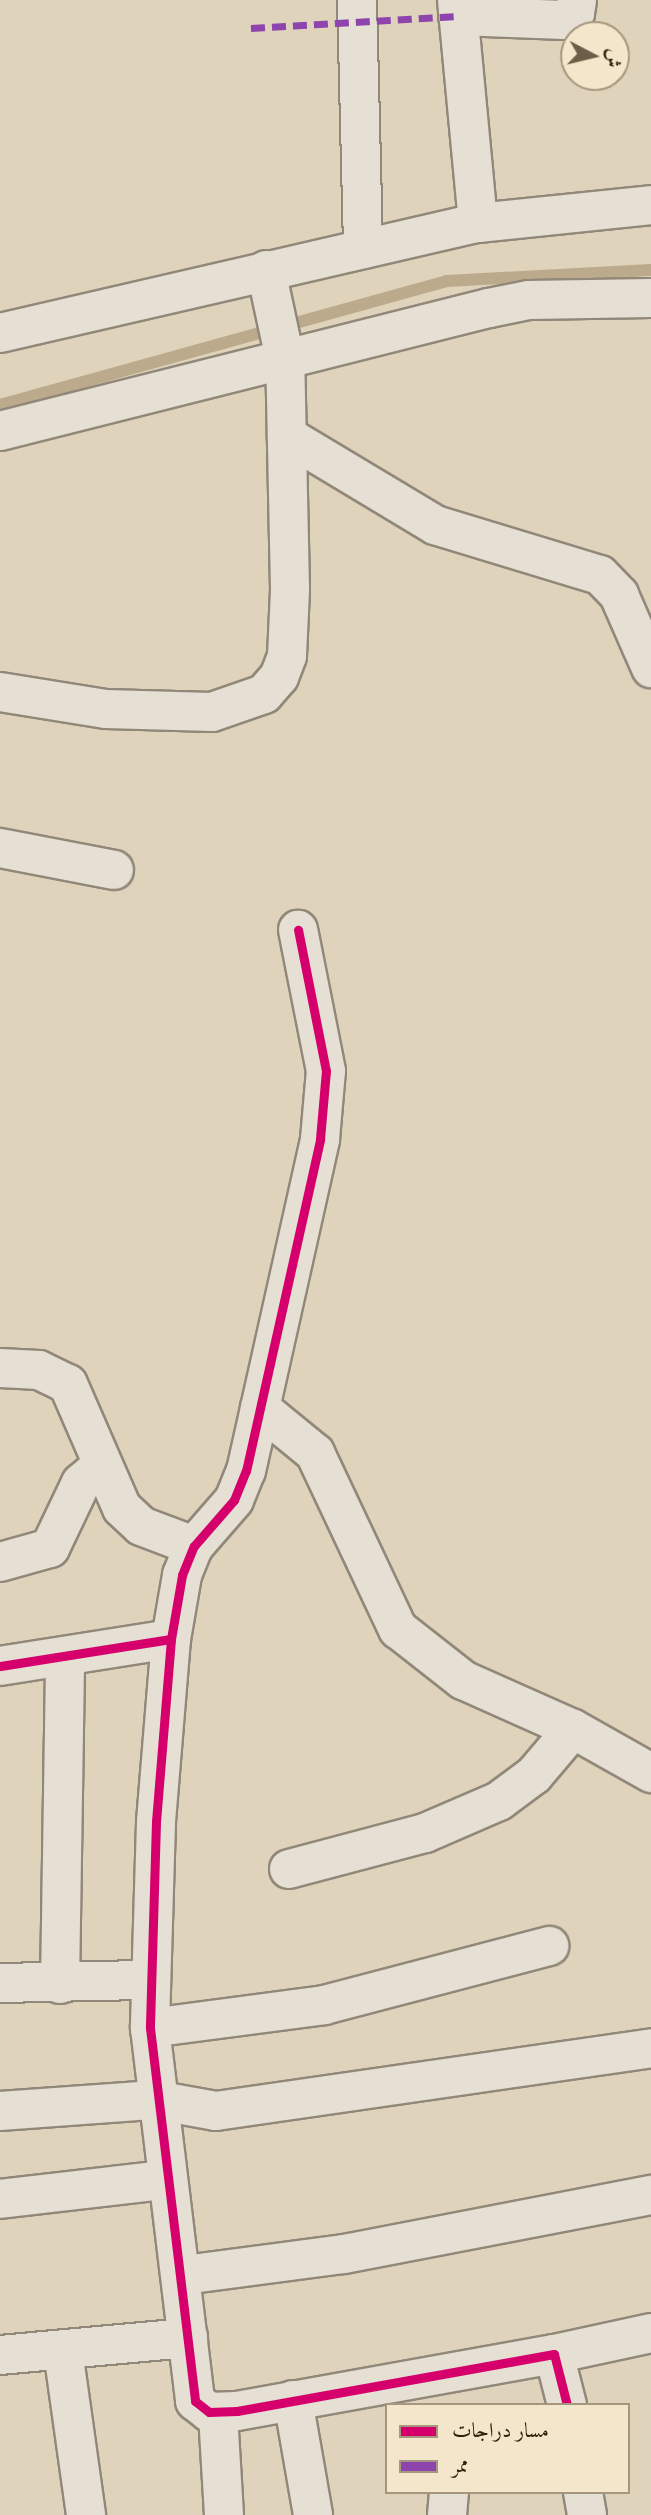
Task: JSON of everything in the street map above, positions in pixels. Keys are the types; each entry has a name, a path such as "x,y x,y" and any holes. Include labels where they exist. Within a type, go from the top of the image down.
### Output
{"street":[{"path":"357,0 363,249"},
{"path":"478,223 457,8 564,20 575,13 577,0"},
{"path":"0,333 478,223 651,205"},
{"path":"0,692 106,709 212,712 264,694 279,677 287,656 285,359 266,270"},
{"path":"0,431 528,300 651,298"},
{"path":"286,436 435,525 600,575 619,595 648,654"},
{"path":"0,848 114,870"},
{"path":"298,930 321,1038 325,1102 260,1408 239,1491 194,1546 182,1575 171,1639 148,1980 155,2100 165,2180 184,2275 195,2401 218,2414 293,2400 432,2392 554,2354 651,2333"},
{"path":"0,1368 39,1370 68,1384 84,1410 101,1466 132,1520 194,1546"},
{"path":"260,1408 314,1453 398,1629 463,1680 573,1729 651,1773"},
{"path":"0,1562 50,1548 81,1483 101,1466"},
{"path":"0,1667 171,1639"},
{"path":"60,1984 65,1657"},
{"path":"289,1869 425,1833 499,1801 534,1775 573,1729"},
{"path":"150,2028 324,2005 549,1946"},
{"path":"0,1983 60,1984 148,1980"},
{"path":"0,2110 155,2100 188,2110 228,2110 651,2048"},
{"path":"0,2199 165,2180"},
{"path":"184,2275 344,2253 651,2195"},
{"path":"0,2355 188,2338"},
{"path":"63,2351 86,2515"},
{"path":"554,2354 566,2403"},
{"path":"293,2400 313,2515"},
{"path":"218,2414 224,2515"},
{"path":"447,2515 449,2494"},
{"path":"583,2494 587,2515"}],"waterway":[{"path":"0,405 447,281 651,270"}],"marked path":[{"path":"251,28 458,16"}],"cycle path":[{"path":"171,1639 182,1575 194,1546 234,1500 246,1471 320,1139 326,1071 298,930"},
{"path":"0,1666 171,1639 156,1822 150,2028 195,2401 209,2412 237,2411 554,2354 566,2403"}]}
